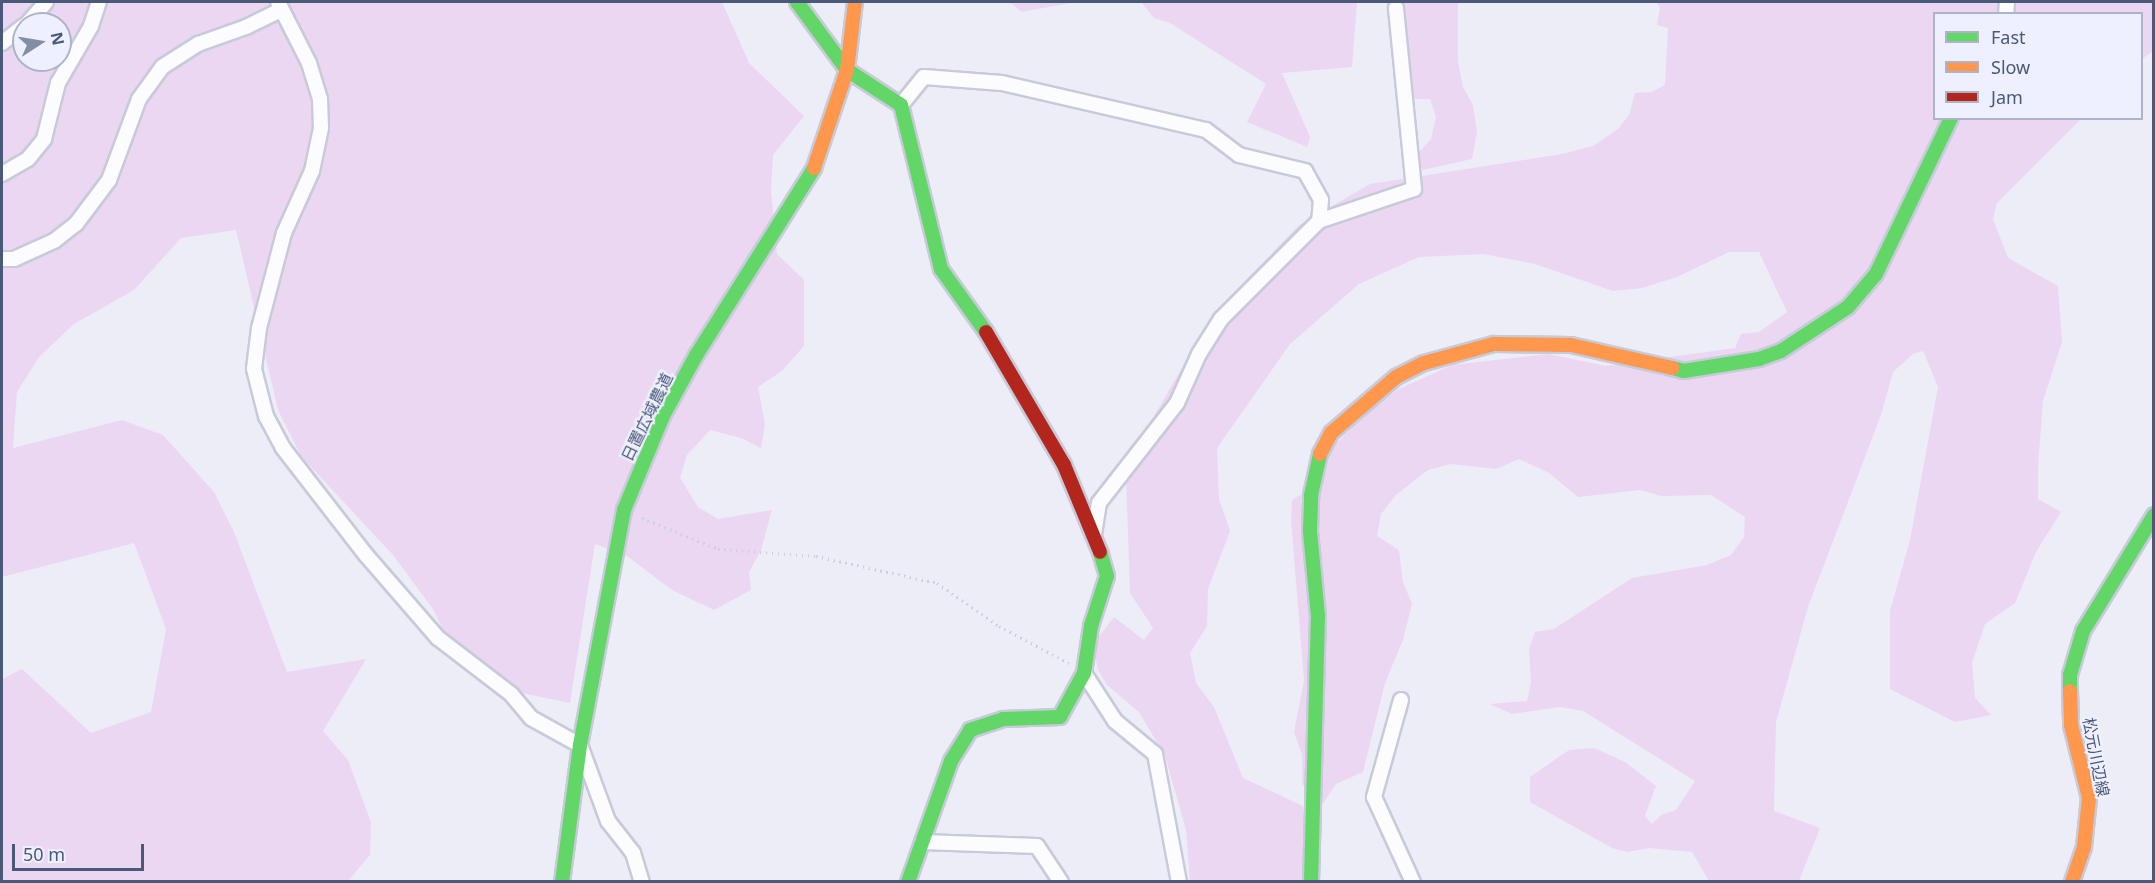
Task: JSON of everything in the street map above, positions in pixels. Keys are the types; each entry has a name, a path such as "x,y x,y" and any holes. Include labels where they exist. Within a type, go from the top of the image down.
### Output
{"street":[{"path":"2,174 28,159 44,139 58,83 91,26 99,2"},
{"path":"797,2 847,70 901,105 941,269 971,307 1034,408 1094,533 1107,576 1092,626 1084,672 1060,717 1003,718 970,730 951,761 908,882"},
{"name":"日置広域農道","path":"562,882 580,745 624,510 663,417 698,354 814,169 847,70 855,2"},
{"path":"2,259 14,259 54,241 76,224 109,180 139,99 162,67 198,44 246,27 279,5 309,63 320,99 321,128 312,171 284,233 259,328 254,369 266,416 283,448 366,555 438,638 511,694 531,718 580,745 608,821 633,853 642,882"},
{"path":"1094,533 1099,503 1177,403 1199,354 1221,319 1319,221 1414,189 1396,8"},
{"path":"901,105 924,76 1002,83 1206,130 1239,154 1305,171 1321,200 1319,221"},
{"path":"1311,882 1318,616 1310,531 1311,495 1322,447 1331,433 1396,377 1452,353 1494,344 1572,345 1684,371 1759,359 1781,351 1848,306 1876,274 1909,199 1950,120"},
{"name":"松元川辺線","path":"2072,882 2084,847 2089,798 2071,725 2070,675 2083,631 2154,515"},
{"path":"1084,672 1115,721 1155,754 1179,882"},
{"path":"1401,700 1374,797 1413,882"},
{"path":"922,842 1037,846 1061,882"}],"path":[{"path":"624,510 718,549 816,556 937,583 999,626 1084,672"}],"shaded area":[{"path":"2,2 722,2 749,63 804,116 773,155 771,190 777,254 804,280 804,346 782,371 758,387 765,424 761,448 741,438 710,430 687,455 680,478 698,507 718,519 772,510 761,550 749,572 751,590 714,610 672,590 627,556 595,544 570,703 507,690 460,666 433,609 393,555 301,456 278,410 236,230 181,238 134,290 74,324 39,357 17,392 13,448 122,420 163,435 214,492 234,532 287,672 366,659 323,731 348,760 371,822 370,855 348,881 2,881 2,679 22,669 91,733 151,712 166,629 134,543 2,577"},
{"path":"1009,2 1076,2 1022,12"},
{"path":"1141,2 1357,2 1352,67 1282,73 1310,137 1307,147 1247,122 1266,84 1170,23 1154,18"},
{"path":"1404,2 1464,2 1458,3 1458,62 1463,87 1473,105 1477,132 1472,159 1423,170 1414,158 1431,139 1436,117 1430,99 1410,99 1406,87 1409,63"},
{"path":"1655,2 2153,2 2153,51 2143,58 2143,12 1933,12 1933,120 2080,120 1997,203 1993,219 2008,258 2058,286 2062,342 2043,401 2038,466 2038,499 2061,512 2036,552 2015,603 1985,624 1972,663 1975,698 1991,715 1955,722 1890,689 1890,611 1910,540 1938,387 1923,351 1913,354 1893,372 1881,415 1808,607 1776,722 1774,811 1820,828 1799,881 1709,881 1692,852 1649,848 1627,852 1612,848 1530,802 1530,777 1569,750 1594,748 1625,762 1656,786 1645,816 1652,824 1661,815 1676,810 1695,781 1583,711 1560,707 1512,714 1490,704 1527,701 1531,682 1529,649 1535,632 1554,629 1632,578 1707,565 1731,555 1744,537 1745,517 1711,495 1661,496 1640,490 1578,497 1549,473 1519,459 1496,469 1450,464 1428,470 1396,495 1381,514 1377,536 1399,550 1403,582 1412,604 1403,640 1385,683 1363,772 1336,784 1322,805 1302,784 1302,755 1294,732 1304,680 1291,521 1292,500 1323,481 1332,448 1364,415 1399,389 1452,365 1548,354 1606,366 1735,348 1741,334 1759,332 1787,312 1759,252 1729,252 1677,277 1642,288 1613,291 1535,264 1484,254 1419,257 1359,284 1290,344 1217,448 1219,499 1230,531 1208,589 1207,626 1190,653 1196,683 1214,707 1243,778 1303,806 1304,880 1190,881 1186,830 1165,756 1139,712 1107,685 1098,670 1093,644 1114,617 1144,640 1153,628 1130,593 1126,475 1143,435 1212,316 1298,226 1370,184 1562,154 1593,146 1618,129 1629,115 1635,93 1651,92 1665,85 1668,28 1657,25 1660,7"}],"traffic: fast":[{"path":"797,2 847,70 901,105 941,269 986,332"},
{"path":"1672,368 1684,371 1759,359 1781,351 1848,307 1876,274 1950,120"},
{"path":"562,882 580,745 624,510 663,416 697,354 814,168"},
{"path":"1311,882 1318,616 1310,531 1311,495 1320,454"},
{"path":"2070,691 2070,675 2083,631 2154,515"},
{"path":"908,882 951,761 970,730 1003,719 1060,717 1084,673 1091,626 1107,576 1100,552"}],"traffic: slow":[{"path":"814,168 847,70 855,2"},
{"path":"1320,454 1331,433 1396,377 1424,363 1494,344 1571,345 1672,368"},
{"path":"2070,691 2071,725 2089,798 2084,847 2072,882"}],"traffic: jam":[{"path":"986,332 1064,465 1100,552"}]}
